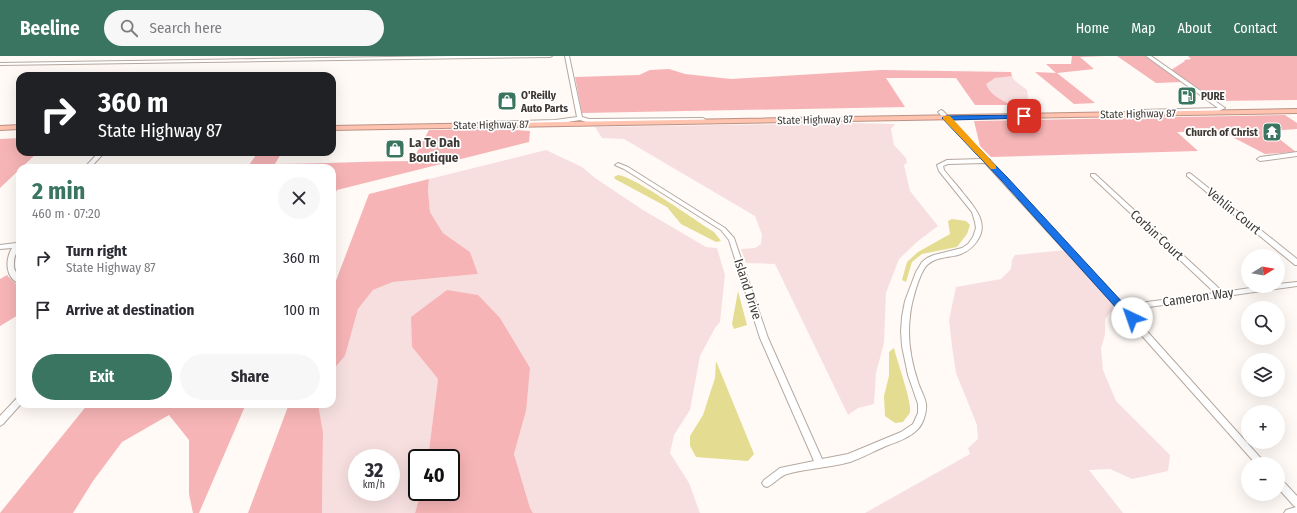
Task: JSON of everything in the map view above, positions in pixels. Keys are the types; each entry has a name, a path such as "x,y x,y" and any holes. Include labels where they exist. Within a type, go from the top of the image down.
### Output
{"highway":[{"path":"336,122 943,115 1297,106"},
{"name":"State Highway 87","path":"336,128 716,122 943,115 1297,111"},
{"path":"0,128 16,128"},
{"path":"0,134 16,134"}],"street":[{"path":"73,63 79,56"},
{"path":"175,62 179,56"},
{"path":"0,64 175,62 273,58 550,56"},
{"path":"567,56 580,118"},
{"path":"1122,114 1217,110 1222,108 1148,56"},
{"path":"943,115 988,161 1256,457"},
{"path":"464,126 491,123 562,121 580,118 589,121 692,119 716,122"},
{"path":"1260,159 1297,154"},
{"path":"91,164 98,156"},
{"path":"767,483 783,471 849,458 904,435 916,426 922,413 922,404 906,351 904,334 907,304 925,264 934,258 965,251 972,246 978,234 979,227 979,220 975,212 941,170 940,165 947,162 988,161"},
{"name":"Island Drive","path":"618,165 626,168 723,229 732,240 762,331 820,464"},
{"name":"Corbin Court","path":"1093,175 1221,294"},
{"name":"Vehlin Court","path":"1189,175 1297,263"},
{"path":"0,247 16,243"},
{"path":"16,246 12,253 10,265 12,274 16,278"},
{"name":"Cameron Way","path":"1122,308 1297,284"},
{"path":"0,422 16,404"},
{"path":"1285,490 1297,503"},
{"path":"1289,513 1297,511"}],"shaded area":[{"path":"1072,56 1105,56 1080,57 1094,69 1057,73 1095,103 1074,104 1035,72 1056,73 1046,64 1071,64"},
{"path":"1117,56 1145,56 1183,82 1156,83"},
{"path":"1188,56 1297,56 1297,100 1217,101 1171,70 1185,61 1184,60 1191,59"},
{"path":"669,69 685,74 731,79 881,70 1011,72 1012,76 995,78 986,84 993,94 1012,105 975,105 956,78 886,78 905,107 582,113 575,77 639,75 650,70"},
{"path":"1012,76 1014,80 1027,90 1029,104 1009,103 992,94 985,83 995,78"},
{"path":"1285,115 1297,123 1297,129 1269,131 1296,152 1265,154 1221,131 1177,132 1198,151 991,157 980,146 974,121"},
{"path":"852,123 895,124 891,129 894,145 906,158 907,163 904,165 910,191 938,226 918,241 899,259 886,293 884,343 876,373 874,404 858,408 848,415 775,264 746,263 741,249 755,248 761,244 762,235 755,216 624,139 602,138 595,127"},
{"path":"501,129 530,131 529,142 337,190 336,192 336,164 275,164 412,161 429,130"},
{"path":"16,138 16,156 34,156 25,164 16,164 16,173 0,188 0,139"},
{"path":"546,150 582,167 595,178 643,210 706,247 717,248 725,275 720,322 715,328 700,356 690,410 674,435 670,453 689,483 700,513 533,513 530,508 514,454 526,411 412,347 438,379 429,449 408,449 408,501 418,501 415,513 322,513 323,432 319,408 336,408 336,366 345,356 358,309 373,290 393,282 478,274 470,252 443,233 430,212 428,190 429,179"},
{"path":"255,156 280,156 275,164 250,164"},
{"path":"618,175 626,177 665,200 714,232 721,241 716,242 681,224 667,207 615,179 614,177"},
{"path":"429,179 428,190 430,212 443,233 470,252 478,274 393,282 373,290 358,309 345,356 336,366 336,281 369,194"},
{"path":"952,219 966,221 970,225 967,234 957,247 922,254 912,262 906,282 902,280 907,262 918,252 950,234 948,221"},
{"path":"1065,250 1116,306 1105,319 1105,335 1101,348 1103,370 1116,401 1170,455 1168,471 1132,479 1110,469 1089,470 1123,513 865,513 970,454 968,448 978,439 977,425 956,373 952,346 949,320 956,287 1001,279 1011,269 1012,260 1015,255"},
{"path":"7,275 16,284 16,316 0,326 0,279"},
{"path":"447,290 478,295 500,318 530,368 526,411 514,454 530,508 533,513 415,513 418,501 460,501 460,449 429,449 438,379 412,347 411,317"},
{"path":"738,291 747,325 734,329 732,324"},
{"path":"894,348 907,391 910,407 910,412 903,422 895,423 885,416 884,396 889,376 889,352"},
{"path":"716,361 754,454 748,461 696,457 690,446 690,436 703,415 715,378"},
{"path":"85,408 244,408 199,513 193,513 189,494 189,440 169,415 122,442 93,481 73,513 0,513"},
{"path":"287,408 319,408 323,432 322,513 248,513"}],"slow traffic":[{"path":"947,118 994,167"}],"place":[{"name":"PURE","path":"1187,96"},
{"name":"O'Reilly Auto Parts","path":"507,101"},
{"name":"Church of Christ","path":"1272,132"},
{"name":"La Te Dah Boutique","path":"395,149"}],"route":[{"path":"1024,116 946,118 1004,178 1132,318"}]}
